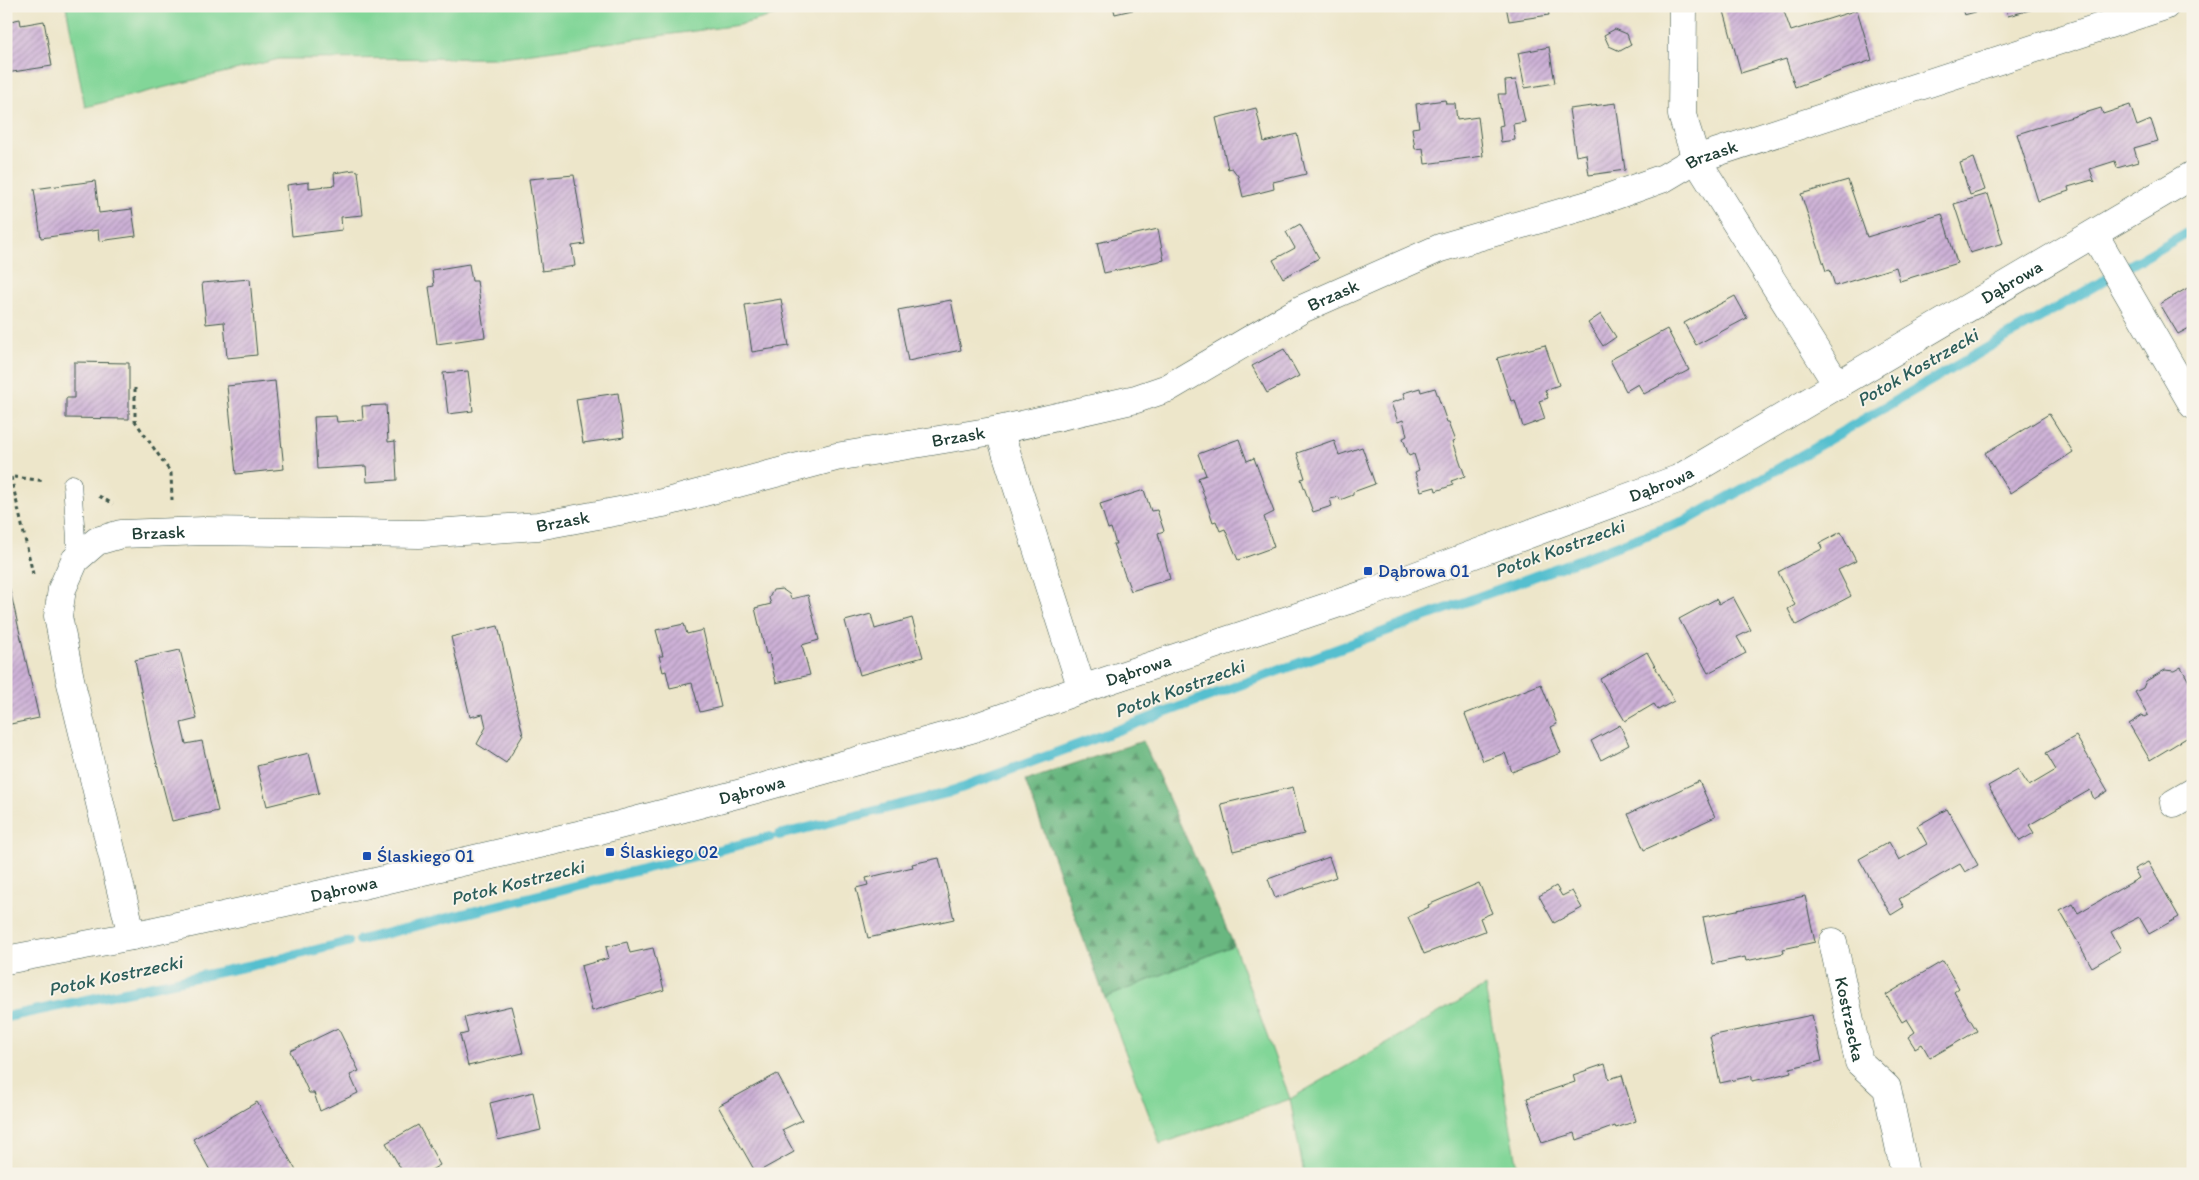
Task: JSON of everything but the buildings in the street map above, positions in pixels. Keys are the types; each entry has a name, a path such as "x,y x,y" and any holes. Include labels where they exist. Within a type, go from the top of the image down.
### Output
{"street":[{"path":"1683,6 1682,115 1696,159 1838,386"},
{"name":"Brzask","path":"132,936 70,679 58,616 62,589 75,560 98,541 121,534 204,531 419,534 538,526 663,503 836,457 999,430 1136,399 1168,388 1302,308 1440,248 1588,206 1664,178 1696,159 2165,6"},
{"name":"Dąbrowa","path":"6,960 132,936 600,830 971,729 1082,689 1369,593 1678,479 2193,175"},
{"path":"2094,234 2193,405"},
{"path":"999,430 1082,689"},
{"name":"Kostrzecka","path":"1833,942 1858,1062 1887,1088 1905,1174"}],"lane":[{"path":"72,484 76,538 75,560"}],"path":[{"path":"135,388 135,421 171,472 172,502"},
{"path":"12,477 35,582"}],"green space":[{"path":"66,6 808,6 739,25 495,58 279,59 85,107"},
{"path":"1143,741 1234,945 1105,998 1025,780"},
{"path":"1234,945 1290,1099 1160,1144 1105,998"},
{"path":"1485,986 1519,1174 1304,1174 1290,1099"}],"waterway":[{"name":"Potok Kostrzecki","path":"779,835 947,793 1687,520 2193,229"},
{"name":"Potok Kostrzecki","path":"360,940 770,837"},
{"name":"Potok Kostrzecki","path":"6,1017 276,960 348,942"}],"place":[{"name":"Dąbrowa 01","path":"1368,571"},
{"name":"Ślaskiego 02","path":"610,852"},
{"name":"Ślaskiego 01","path":"367,856"}]}
